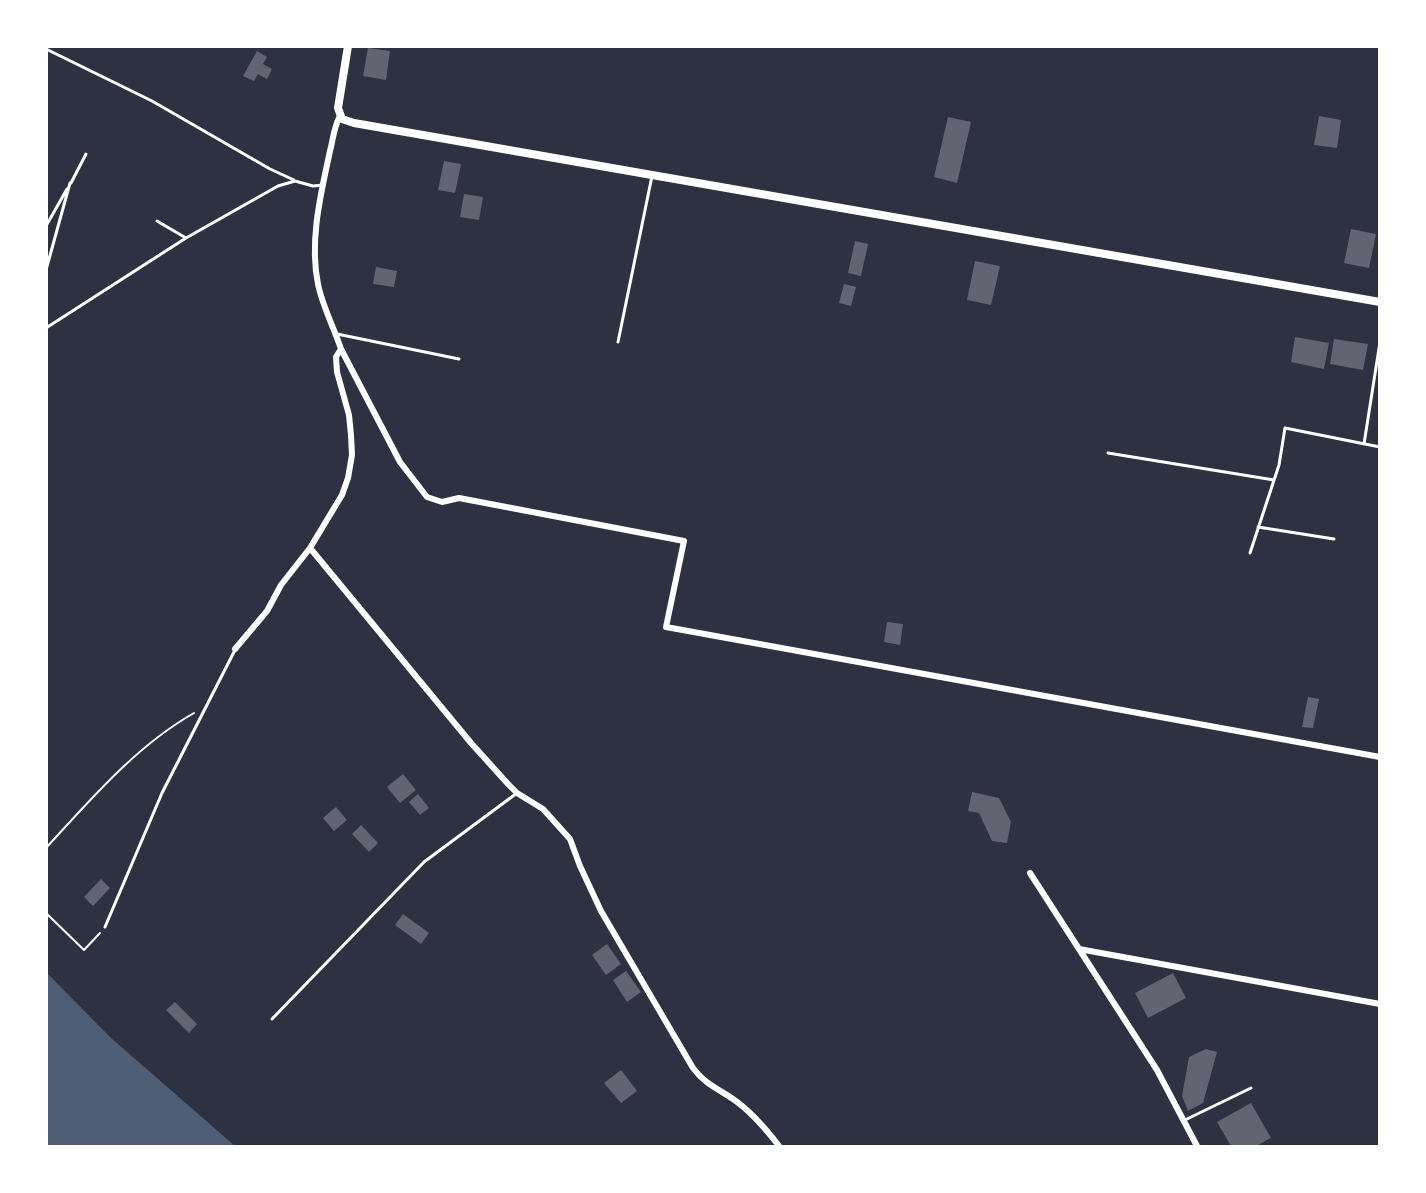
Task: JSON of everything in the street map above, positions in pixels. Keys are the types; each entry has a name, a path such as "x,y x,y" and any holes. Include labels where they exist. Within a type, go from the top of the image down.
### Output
{"street":[{"path":"348,46 340,114 323,185 315,246 318,286 341,349 400,462 427,497 442,502 459,498 684,541 666,627 1380,757"},
{"path":"340,114 348,121 361,124 1380,302"},
{"path":"236,649 267,611 281,585 310,548 342,495 348,478 352,455 349,415 337,372 336,357 341,349"},
{"path":"310,548 471,743 518,793 543,809 570,839 601,911 693,1068 707,1084 733,1099 759,1120 779,1146"},
{"path":"1030,873 1157,1070 1197,1146"},
{"path":"1079,949 1380,1004"}],"lane":[{"path":"46,49 152,101 270,169 295,181 313,186 323,185"},
{"path":"46,226 86,154"},
{"path":"618,342 652,175"},
{"path":"46,328 186,238 278,186 295,181"},
{"path":"46,270 70,183"},
{"path":"157,221 186,238"},
{"path":"336,334 459,359"},
{"path":"1364,444 1380,342"},
{"path":"1250,553 1279,465 1286,428 1380,447"},
{"path":"1108,453 1274,480"},
{"path":"1258,527 1334,539"},
{"path":"105,927 162,793 236,649"},
{"path":"272,1019 424,862 518,793"},
{"path":"1184,1121 1251,1088"}],"path":[{"path":"46,848 110,779 176,723 207,705"},
{"path":"46,913 84,950 105,927"}],"water":[{"path":"46,972 111,1038 235,1146 47,1146"}],"building":[{"path":"368,48 390,51 386,80 363,76"},
{"path":"257,51 267,57 263,64 272,69 267,79 258,74 254,81 243,76"},
{"path":"1319,116 1341,120 1337,148 1314,145"},
{"path":"948,117 971,122 957,183 934,177"},
{"path":"444,161 461,164 455,193 438,190"},
{"path":"464,194 483,197 479,220 460,217"},
{"path":"1351,229 1376,234 1369,268 1344,263"},
{"path":"855,241 868,244 861,276 848,273"},
{"path":"975,261 1000,266 991,305 967,300"},
{"path":"376,267 397,271 394,287 373,284"},
{"path":"844,284 856,287 851,306 839,303"},
{"path":"1295,337 1329,343 1324,369 1291,362"},
{"path":"1334,339 1368,344 1363,370 1330,364"},
{"path":"887,622 903,624 900,645 884,642"},
{"path":"1308,697 1319,699 1313,728 1302,727"},
{"path":"403,774 416,790 400,803 387,787"},
{"path":"972,792 999,798 1011,822 1007,843 992,841 979,813 968,811"},
{"path":"418,794 429,808 420,815 409,802"},
{"path":"336,807 347,820 334,831 323,818"},
{"path":"361,825 378,843 369,852 352,834"},
{"path":"101,879 110,888 93,906 84,897"},
{"path":"403,914 429,933 421,944 395,925"},
{"path":"607,944 621,964 606,975 592,955"},
{"path":"626,971 641,992 627,1002 613,980"},
{"path":"1173,973 1186,998 1148,1018 1135,993"},
{"path":"175,1002 197,1024 189,1033 166,1010"},
{"path":"1206,1049 1217,1052 1203,1103 1188,1111 1182,1096 1189,1057"},
{"path":"621,1070 637,1091 621,1103 604,1083"},
{"path":"1251,1103 1271,1138 1256,1146 1231,1146 1217,1122"}]}
